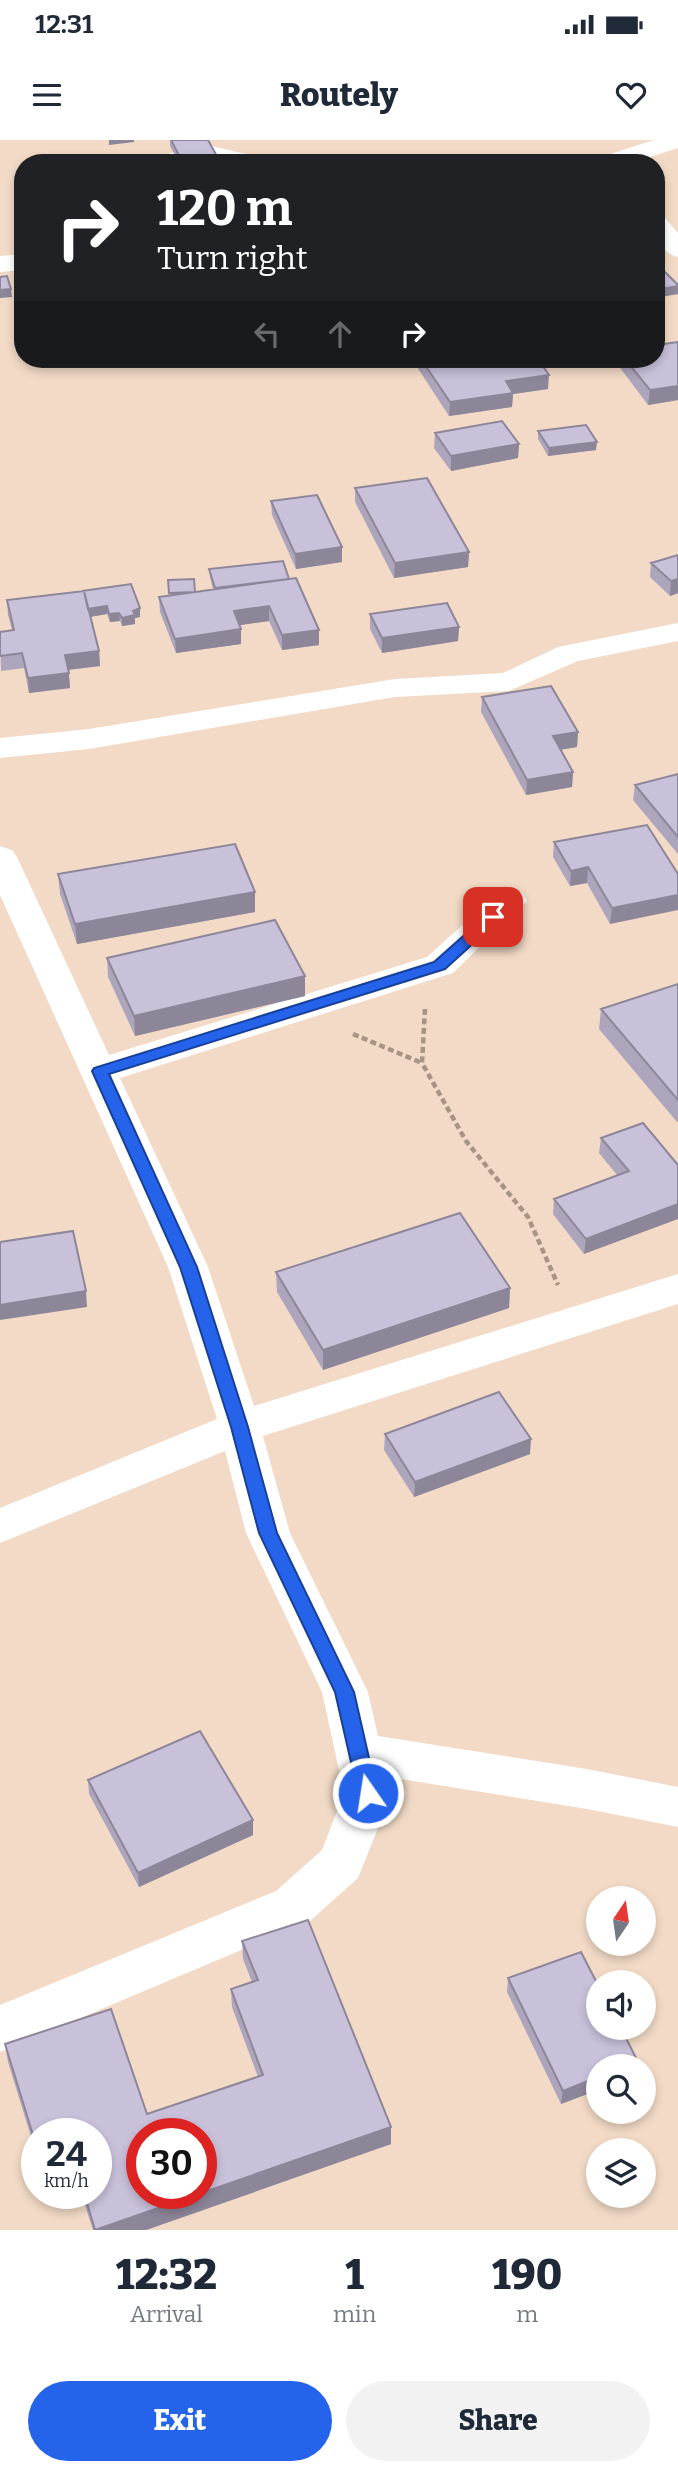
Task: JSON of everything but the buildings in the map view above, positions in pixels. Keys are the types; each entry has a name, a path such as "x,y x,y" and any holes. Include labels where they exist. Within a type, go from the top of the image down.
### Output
{"street":[{"path":"635,154 678,140"},
{"path":"211,153 215,154"},
{"path":"665,234 678,249"},
{"path":"0,748 89,739 395,688 509,682 569,654 678,632"},
{"path":"0,857 188,1267 240,1427 268,1533 345,1692 368,1793 341,1863 293,1906 0,2029"},
{"path":"100,1071 440,965 510,901"},
{"path":"0,1526 240,1427 678,1289"},
{"path":"359,1753 587,1789 678,1807"}],"path":[{"path":"427,970 422,1063 466,1142 528,1217 575,1322"},
{"path":"297,1011 422,1063"}],"route":[{"path":"368,1793 345,1692 268,1533 240,1427 188,1267 100,1071 440,965 493,917"}]}
